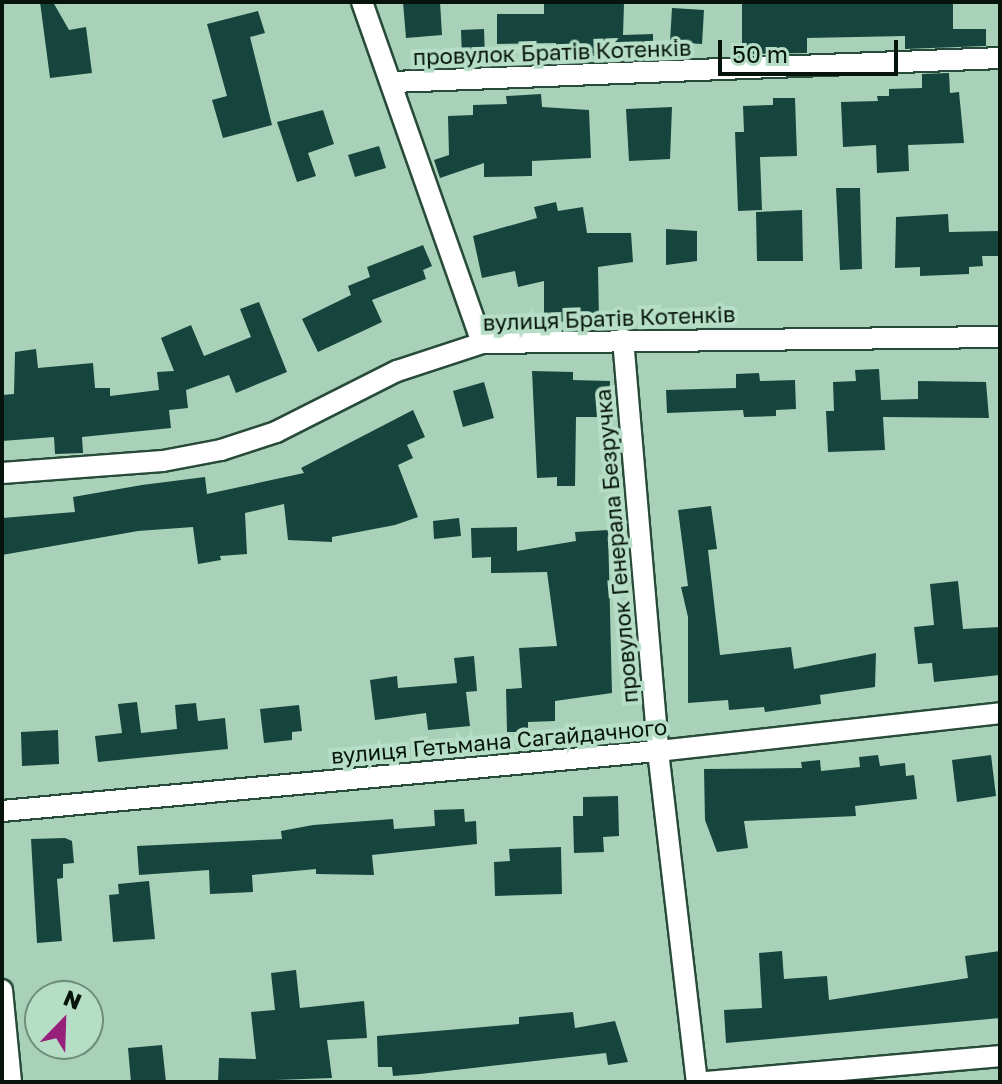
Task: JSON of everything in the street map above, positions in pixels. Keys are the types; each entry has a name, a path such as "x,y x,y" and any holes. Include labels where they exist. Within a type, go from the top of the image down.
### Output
{"street":[{"name":"провулок Братів Котенків","path":"362,2 393,82 482,343"},
{"name":"провулок Братів Котенків","path":"393,82 1000,58"},
{"name":"вулиця Братів Котенків","path":"2,473 163,461 221,450 276,432 397,371 482,343 1000,337"},
{"name":"провулок Генерала Безручка","path":"623,339 658,751 697,1082"},
{"name":"вулиця Гетьмана Сагайдачного","path":"2,811 658,751 1000,713"},
{"path":"2,990 11,1082"},
{"path":"705,1082 1000,1056"}],"building":[{"path":"40,2 53,2 69,30 86,27 92,73 50,78"},
{"path":"403,2 440,2 442,35 406,38"},
{"path":"544,2 624,4 623,35 653,34 653,57 584,56 584,50 556,51 556,43 497,44 497,14 544,14"},
{"path":"742,2 953,2 953,29 986,29 986,46 905,49 905,36 807,38 807,53 742,54"},
{"path":"672,8 704,10 702,44 670,42"},
{"path":"258,11 265,33 250,37 272,125 223,138 212,100 227,96 207,24"},
{"path":"484,29 485,58 462,58 461,30"},
{"path":"949,73 950,93 959,92 964,143 908,145 909,171 877,173 876,145 843,147 841,102 878,101 877,96 889,96 889,89 922,88 922,74"},
{"path":"541,94 542,107 589,110 591,158 532,161 532,176 484,177 484,163 440,178 434,160 449,155 448,116 473,115 473,105 507,104 506,96"},
{"path":"773,98 795,98 797,156 760,157 762,210 738,211 735,132 744,132 743,106 773,105"},
{"path":"672,107 670,159 629,161 626,109"},
{"path":"323,110 334,144 308,153 316,176 297,182 277,122"},
{"path":"379,146 386,168 355,177 348,155"},
{"path":"836,188 860,188 862,269 840,270"},
{"path":"556,202 558,211 583,207 587,233 631,233 633,262 598,267 599,321 544,322 544,281 518,287 515,271 482,278 473,236 537,218 534,207"},
{"path":"802,210 803,261 757,261 756,212"},
{"path":"948,214 949,232 1000,231 1000,256 982,256 983,266 969,267 969,274 920,276 920,267 895,268 896,217"},
{"path":"666,229 697,231 697,261 666,265"},
{"path":"423,245 432,266 423,270 426,279 372,300 382,322 318,352 302,319 351,295 348,286 370,277 367,267"},
{"path":"259,302 287,372 236,393 229,375 186,390 188,408 169,410 171,428 82,437 83,453 55,454 54,437 2,441 2,395 14,394 15,352 36,349 38,368 93,363 95,388 110,388 110,396 159,390 157,372 174,371 161,338 191,325 204,356 251,337 240,309"},
{"path":"879,369 881,400 918,399 918,381 986,382 989,418 883,417 885,450 828,452 826,411 834,411 833,382 856,381 855,370"},
{"path":"532,371 573,372 573,380 610,381 609,417 576,417 575,486 557,486 557,477 537,478"},
{"path":"759,373 760,381 795,380 796,409 776,410 776,416 744,417 743,410 667,413 666,390 736,388 736,374"},
{"path":"484,382 494,418 463,427 453,391"},
{"path":"413,410 425,437 407,445 413,458 398,465 418,517 395,525 332,537 332,542 288,540 284,504 245,513 247,554 220,556 221,560 198,564 193,527 138,531 2,555 2,518 75,512 73,497 142,485 205,477 207,494 304,473 301,468"},
{"path":"711,506 717,549 708,550 720,655 791,647 794,669 876,653 875,687 820,695 821,704 765,712 764,707 729,710 728,700 688,703 688,617 681,587 688,586 678,510"},
{"path":"459,518 461,536 434,539 433,521"},
{"path":"517,527 517,551 576,541 575,532 608,530 612,693 555,701 555,721 528,722 528,732 507,732 506,689 522,688 519,648 557,646 547,572 491,573 491,557 472,558 471,528"},
{"path":"958,581 963,629 1000,627 1000,675 934,682 932,663 918,664 914,627 934,625 930,584"},
{"path":"474,656 477,691 466,692 470,726 428,730 426,713 375,720 370,680 397,676 398,688 457,683 454,658"},
{"path":"137,702 141,733 177,729 175,705 196,703 198,721 225,718 228,749 98,762 95,736 122,733 118,704"},
{"path":"299,705 302,731 292,732 292,740 264,743 260,709"},
{"path":"58,730 59,764 22,766 21,732"},
{"path":"878,755 880,766 905,763 906,776 914,775 917,799 855,806 856,816 744,821 748,848 717,852 705,820 704,769 802,768 801,762 820,760 821,771 860,767 859,757"},
{"path":"991,755 996,796 957,802 952,760"},
{"path":"618,796 619,836 603,837 604,852 574,853 573,816 583,816 583,797"},
{"path":"464,809 465,822 476,821 477,844 372,855 374,875 316,874 316,869 252,875 253,892 210,894 209,870 139,875 137,846 282,839 281,831 313,825 393,819 394,829 435,826 434,810"},
{"path":"65,838 72,841 74,863 63,864 63,878 57,879 62,941 37,943 31,839"},
{"path":"561,847 562,894 495,896 494,862 510,861 509,849"},
{"path":"149,881 155,939 113,942 109,895 119,894 118,884"},
{"path":"782,951 784,979 827,976 829,1000 968,978 965,956 1000,951 1000,1018 726,1043 724,1010 762,1008 759,953"},
{"path":"296,970 300,1008 364,1001 367,1038 327,1040 332,1078 218,1082 219,1058 256,1059 251,1012 275,1010 271,973"},
{"path":"573,1012 575,1028 615,1021 628,1062 608,1065 606,1053 393,1076 392,1067 378,1067 377,1036 519,1024 519,1017"},
{"path":"162,1045 166,1082 131,1082 128,1048"}]}
